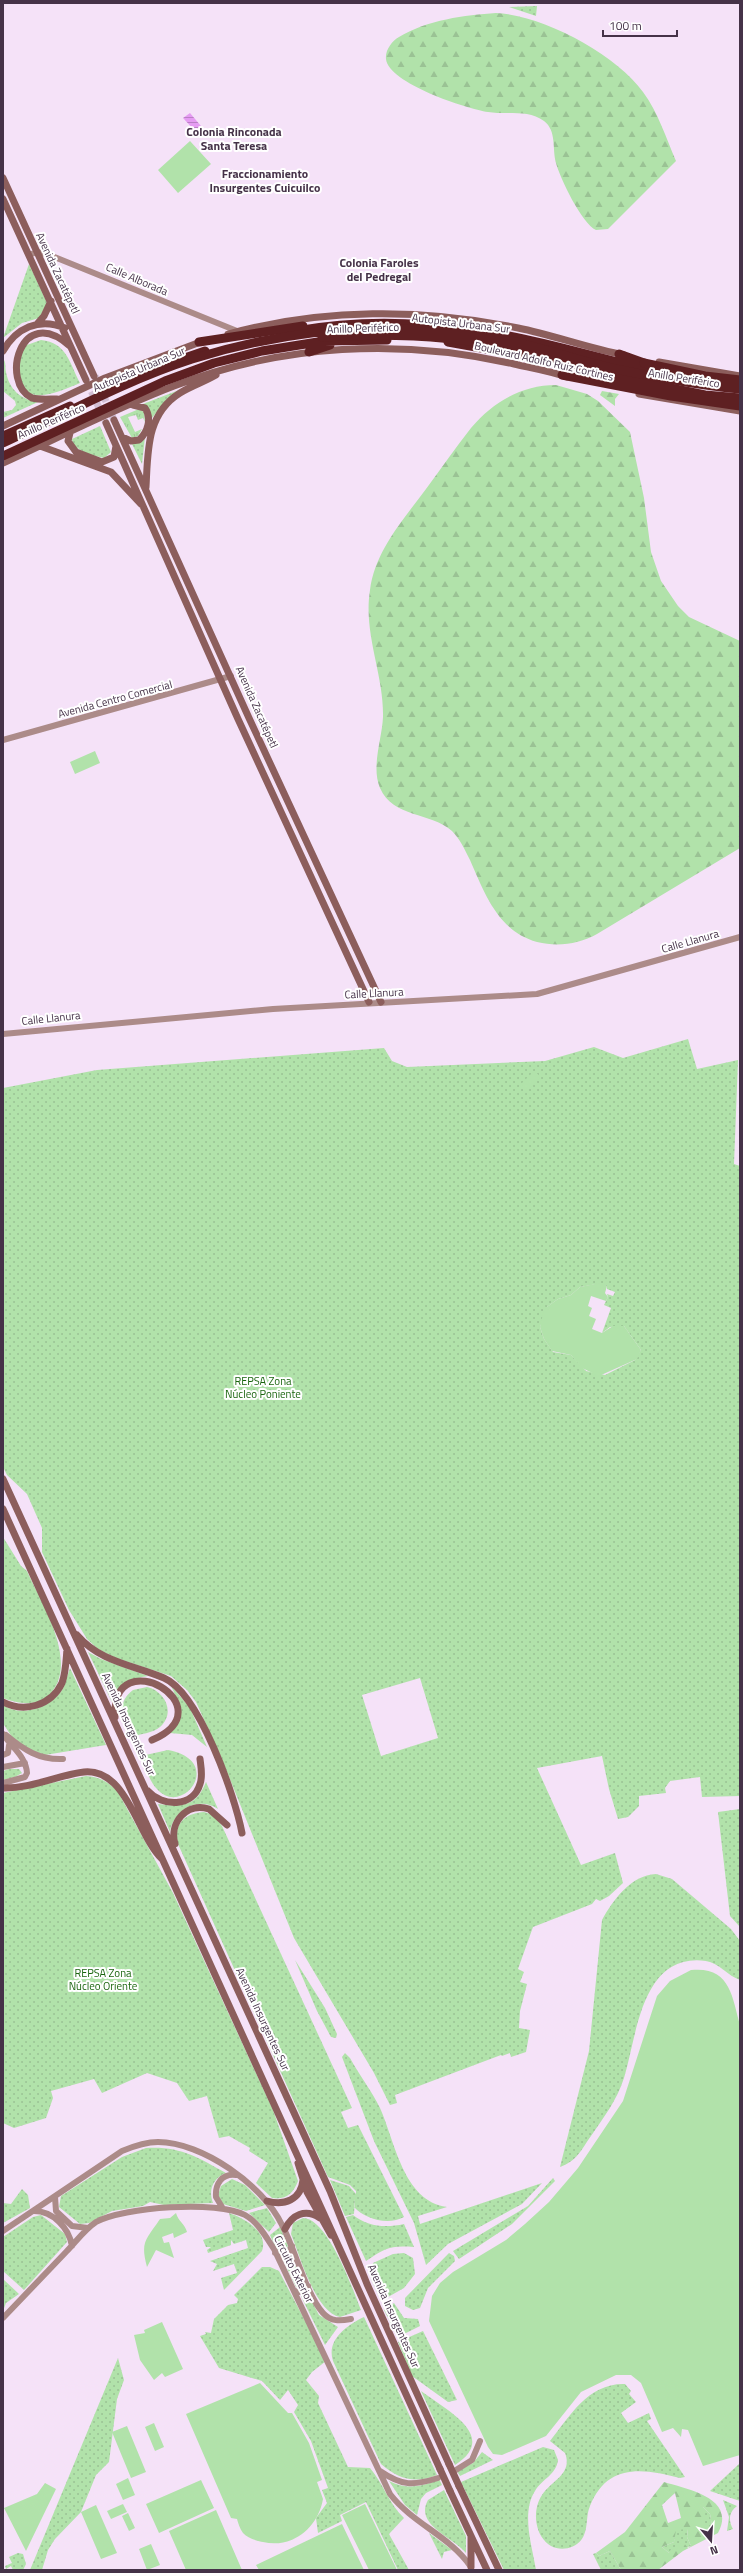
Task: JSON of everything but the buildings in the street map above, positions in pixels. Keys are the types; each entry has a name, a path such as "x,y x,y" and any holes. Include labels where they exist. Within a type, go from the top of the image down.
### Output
{"highway":[{"name":"Anillo Periférico","path":"3,436 190,355 298,331 345,325 421,324 459,328 562,346 662,373 740,378"},
{"path":"199,342 296,326 345,325"},
{"name":"Autopista Urbana Sur","path":"3,443 140,379 191,359 277,339 339,330 398,328 472,334 518,343 611,368 704,385 740,389"},
{"name":"Autopista Urbana Sur","path":"3,448 137,387 187,367 252,348 318,338 412,336 463,340 512,348 584,367 692,389 740,394"},
{"name":"Anillo Periférico","path":"3,456 165,381 214,364 262,351 324,341 410,339 458,344 512,353 644,384 705,395 740,398"},
{"path":"309,352 336,344 369,340"},
{"path":"619,354 644,362 690,373 740,378"},
{"path":"562,375 670,396 740,406"}],"main road":[{"name":"Avenida Zacatépetl","path":"3,178 94,376"},
{"name":"Avenida Zacatépetl","path":"3,198 86,380"},
{"path":"3,351 9,340 19,331 37,324 44,316 50,301 58,298"},
{"path":"3,426 61,398 150,359 199,342 237,332 344,314 409,313 494,323 619,354 740,378"},
{"path":"37,324 62,327 74,333"},
{"path":"61,398 37,399 23,393 12,378 10,359 16,347 35,334 52,334 71,347"},
{"name":"Boulevard Adolfo Ruiz Cortines","path":"3,463 175,386 226,369 268,358 309,352 367,349 437,350 496,360 562,375 580,381 667,400 740,411"},
{"path":"146,489 149,438 156,418 167,403 180,392 226,369"},
{"path":"122,437 131,441 139,440 144,435 149,421 145,408 131,405"},
{"name":"Avenida Zacatépetl","path":"114,420 381,1002"},
{"name":"Avenida Zacatépetl","path":"106,423 369,1002"},
{"path":"70,433 68,440 74,450 102,462 114,457 116,446"},
{"path":"40,446 111,472 144,507"},
{"path":"331,921 341,917"},
{"path":"360,983 370,979"},
{"name":"Avenida Insurgentes Sur","path":"3,1479 116,1721 330,2191 381,2315 499,2570"},
{"name":"Avenida Insurgentes Sur","path":"3,1509 165,1861 365,2306 487,2570"},
{"path":"70,1625 84,1643 100,1656 164,1678 186,1696 208,1738 234,1799 242,1833"},
{"path":"3,1702 14,1706 27,1707 49,1699 59,1688 64,1678 67,1648"},
{"path":"116,1721 116,1704 128,1686 147,1681 161,1685 174,1700 176,1717 168,1730 152,1740"},
{"path":"144,1784 151,1794 163,1802 174,1803 184,1801 195,1793 201,1783 200,1759"},
{"path":"3,1788 85,1772 102,1775 119,1788 149,1844 165,1861"},
{"path":"182,1868 173,1836 174,1826 180,1817 190,1810 206,1808 217,1814 227,1825"},
{"path":"293,2143 303,2179 321,2219 343,2257"},
{"path":"267,2201 283,2203 290,2201 299,2193 303,2179"},
{"path":"285,2229 290,2220 298,2214 310,2214 321,2219"},
{"path":"471,2537 472,2568"}],"street":[{"path":"29,255 37,252"},
{"name":"Calle Alborada","path":"37,252 110,278 237,332"},
{"name":"Avenida Centro Comercial","path":"3,740 222,680 231,676"},
{"name":"Calle Llanura","path":"3,1034 55,1027 369,1002 537,994 740,937"},
{"path":"3,1733 9,1745 22,1756 27,1773 24,1777 3,1783"},
{"path":"3,1733 32,1754 52,1759 63,1759"},
{"path":"3,1755 8,1753 9,1745"},
{"path":"3,1767 24,1764"},
{"name":"Circuito Exterior","path":"3,2231 34,2212 122,2151 143,2144 157,2142 189,2148 238,2176 267,2201 285,2229 308,2286 323,2314 331,2319 351,2319"},
{"path":"222,2207 216,2197 218,2183 225,2176 238,2176"},
{"path":"55,2196 56,2210 72,2226 88,2228"},
{"name":"Circuito Exterior","path":"3,2318 88,2228 108,2217 131,2212 222,2207 241,2213 252,2220 266,2237 275,2253 390,2494 401,2508 452,2544 472,2568"},
{"path":"34,2212 47,2213 67,2230 72,2246"},
{"path":"275,2253 286,2254 292,2246"},
{"path":"294,2292 300,2293 305,2291 308,2286"},
{"path":"456,2470 472,2460 480,2441"},
{"path":"380,2471 393,2480 406,2484 419,2484 438,2478"}],"green space":[{"path":"537,6 536,16 509,7"},
{"path":"496,13 514,15 535,21 577,39 597,51 631,78 643,92 653,108 676,161 608,229 596,230 590,226 572,200 558,170 551,130 544,121 531,115 517,113 495,113 463,106 414,86 390,68 386,59 388,49 396,39 410,31 446,19"},
{"path":"190,141 211,164 178,193 158,170"},
{"path":"29,264 47,303 39,318 22,323 3,338"},
{"path":"41,340 57,345 62,349 70,361 80,383 49,394 33,394 27,391 22,385 16,360 24,346"},
{"path":"4,360 10,384 17,393 26,399 38,402 3,418 3,412 12,410 16,405 15,401 3,391"},
{"path":"192,385 166,400 152,418 143,404"},
{"path":"556,385 587,394 598,401 630,432 644,498 651,552 661,581 678,606 689,617 740,641 740,848 597,934 568,944 545,944 537,942 524,937 512,929 494,910 481,886 470,860 452,831 434,820 403,810 386,798 380,788 377,771 383,717 380,685 369,622 370,590 373,576 384,549 399,524 459,443 471,428 489,410 509,397 531,388"},
{"path":"602,391 619,394 615,399 615,406 600,395"},
{"path":"139,409 144,412 145,422 143,418 138,420 136,415 128,417 135,432 142,429 138,436 132,438 120,417"},
{"path":"100,426 111,452 104,458 80,450 73,443 72,439"},
{"path":"145,437 142,464 132,444"},
{"path":"95,751 100,763 75,774 70,762"},
{"name":"REPSA Zona Núcleo Poniente","path":"688,1039 697,1069 738,1060 734,1164 740,1166 740,1796 702,1797 700,1777 670,1781 665,1788 666,1793 639,1796 639,1806 628,1817 618,1819 609,1789 602,1756 537,1768 581,1865 615,1853 623,1883 609,1896 600,1901 596,1899 592,1904 533,1927 518,1969 524,1972 520,1982 527,1984 520,2011 519,2028 530,2030 526,2052 511,2057 510,2053 501,2055 395,2095 397,2103 390,2105 374,2073 294,1938 221,1757 196,1702 187,1690 171,1676 116,1658 98,1649 87,1639 69,1610 42,1552 42,1528 27,1494 7,1475 3,1467 3,1088 97,1070 384,1048 392,1061 407,1067 545,1061 594,1047 623,1058","holes":["597,1284 607,1286 607,1289 615,1292 613,1296 607,1294 608,1297 604,1305 611,1308 602,1333 610,1327 624,1326 641,1350 635,1360 605,1375 586,1371 571,1355 553,1352 544,1339 540,1327 547,1307 558,1299 571,1295 580,1287","420,1678 438,1738 381,1756 362,1695"]},
{"path":"534,1071 541,1077 528,1090 521,1084"},
{"path":"600,1283 607,1286 605,1293 608,1297 606,1301 591,1296 588,1306 592,1308 589,1316 596,1319 592,1329 602,1333 613,1326 624,1326 641,1350 637,1359 599,1376 582,1368 571,1355 552,1351 544,1339 540,1327 544,1309 558,1299 571,1295 580,1287"},
{"path":"3,1537 21,1566 27,1571 56,1635 60,1652 61,1669 57,1684 47,1697 37,1702 19,1703 3,1698"},
{"path":"88,1652 101,1659 148,1676 136,1679 126,1684 118,1691 112,1702"},
{"path":"70,1668 106,1745 45,1755 27,1749 14,1740 4,1725 3,1705 10,1709 25,1711 47,1704 61,1691"},
{"path":"170,1684 190,1708 207,1747 192,1735 170,1733 174,1727 178,1715 178,1703"},
{"path":"147,1687 159,1693 163,1698 168,1709 167,1715 165,1721 157,1729 131,1737 124,1718 124,1700 133,1690"},
{"path":"168,1750 185,1756 194,1765 197,1775 194,1784 187,1792 177,1797 167,1796 154,1786 149,1778 141,1756"},
{"path":"9,1769 19,1769 22,1773 15,1777 3,1780 3,1771"},
{"name":"REPSA Zona Núcleo Oriente","path":"86,1776 104,1781 118,1792 173,1893 273,2110 298,2181 291,2193 285,2197 272,2198 256,2183 268,2163 249,2151 250,2148 229,2136 219,2138 207,2096 189,2101 177,2083 147,2073 102,2093 94,2079 51,2091 53,2098 46,2118 14,2128 3,2123 3,1793"},
{"path":"206,1782 218,1809 210,1805 203,1804 195,1804 188,1807 176,1817 170,1832 158,1804 187,1804 198,1796"},
{"path":"740,1809 740,1927 730,1916 718,1812"},
{"path":"204,1812 214,1815 222,1826 352,2108 341,2112 348,2128 358,2125 404,2217 398,2220 384,2221 370,2218 354,2207 354,2214 345,2216 330,2180 349,2186 356,2194 356,2191 350,2185 328,2177 178,1844 177,1830 182,1820 192,1814"},
{"path":"656,1874 672,1879 731,1929 740,1941 740,1980 731,1976 715,1964 706,1961 684,1962 668,1970 655,1983 646,2000 639,2020 624,2078 614,2101 575,2158 566,2165 560,2167 589,2051 602,1920 617,1897 631,1884 647,1875"},
{"path":"295,1960 325,2008 337,2034 336,2038 331,2037 317,2011"},
{"path":"691,1970 704,1970 714,1973 722,1978 731,1994 740,2025 740,2455 703,2466 688,2430 682,2429 681,2437 673,2428 662,2432 641,2383 631,2375 616,2375 581,2392 546,2436 502,2455 493,2454 488,2447 429,2321 432,2296 440,2283 453,2272 506,2240 525,2224 549,2202 578,2168 623,2101 657,1996 670,1981"},
{"path":"345,2053 350,2058 377,2102 396,2152 410,2182 420,2194 432,2202 447,2207 418,2216 420,2224 542,2183 522,2204 448,2244 426,2265 414,2223 374,2141 342,2057"},
{"path":"146,2148 179,2151 197,2158 226,2173 215,2181 211,2189 213,2203 164,2205 150,2202 143,2206 112,2211 89,2223 80,2224 59,2207 61,2196 122,2157"},
{"path":"553,2178 555,2181 512,2224 459,2259 453,2251 528,2206"},
{"path":"232,2179 245,2185 265,2205 246,2211 223,2204 218,2195 221,2186"},
{"path":"22,2189 28,2195 30,2208 3,2223 3,2203 11,2204"},
{"path":"267,2208 276,2223 269,2232 249,2213"},
{"path":"176,2213 187,2232 174,2238 173,2233 162,2237 164,2243 169,2242 174,2258 156,2250 147,2267 144,2246 148,2237 160,2219 170,2218"},
{"path":"229,2213 241,2218 254,2227 259,2232 263,2244 262,2251 224,2290 221,2278 237,2273 234,2264 213,2271 217,2264 210,2261 248,2248 246,2240 234,2244 231,2240 231,2245 208,2253 207,2250 211,2247 206,2247 203,2240 233,2230"},
{"path":"41,2215 65,2234 67,2242 24,2290 3,2271 3,2237 33,2217"},
{"path":"353,2215 365,2222 377,2226 404,2224 414,2247 388,2248 366,2261 346,2217"},
{"path":"303,2218 312,2221 330,2242 346,2272 361,2310 340,2317 331,2313 323,2305 316,2294 304,2269 291,2234 293,2223"},
{"path":"280,2227 288,2246 285,2252 276,2249 270,2235"},
{"path":"404,2253 413,2258 415,2274 404,2288 381,2301 371,2279 373,2263 393,2254"},
{"path":"449,2253 454,2256 455,2261 428,2288 420,2308 413,2310 405,2306 405,2298"},
{"path":"291,2255 303,2284 300,2289 296,2287 283,2260"},
{"path":"262,2267 270,2267 279,2271 326,2361 312,2372 306,2380 319,2396 318,2403 348,2467 370,2468 379,2480 394,2506 404,2518 389,2534 409,2570 398,2570 366,2502 340,2515 342,2521 318,2533 316,2518 327,2503 322,2490 328,2488 311,2441 294,2412 298,2405 288,2390 280,2400 262,2381 219,2368 200,2336 206,2334 205,2332 211,2333 214,2319 228,2305 237,2303 238,2299 234,2295"},
{"path":"3,2279 19,2294 6,2303 3,2311"},
{"path":"308,2294 319,2315 338,2327 325,2345 301,2296"},
{"path":"394,2303 404,2318 418,2319 420,2326 398,2337 384,2310"},
{"path":"364,2317 437,2475 421,2479 407,2478 394,2473 381,2464 333,2361 332,2346 335,2340 351,2324"},
{"path":"162,2322 183,2369 165,2377 162,2373 154,2380 140,2360 134,2335 145,2333 144,2330"},
{"path":"423,2331 457,2400 448,2402 412,2376 398,2342"},
{"path":"118,2358 124,2380 117,2399 109,2462 96,2475 81,2512 55,2539 48,2550 42,2570 30,2570"},
{"path":"260,2383 288,2413 292,2413 309,2443 322,2480 317,2482 323,2499 316,2519 302,2534 284,2542 263,2542 250,2538 242,2531 237,2519 231,2518 186,2414"},
{"path":"625,2384 631,2391 629,2394 636,2402 621,2413 628,2423 649,2413 651,2419 647,2421 685,2477 680,2478 653,2472 640,2471 628,2472 616,2476 606,2482 597,2492 589,2509 586,2528 582,2539 570,2548 555,2548 545,2542 536,2522 537,2508 542,2495 564,2472 566,2466 567,2460 565,2453 550,2441 573,2412 590,2395 600,2389 612,2385"},
{"path":"421,2391 455,2415 471,2434 472,2444 467,2454 455,2465"},
{"path":"154,2423 164,2447 155,2451 145,2427"},
{"path":"127,2426 146,2472 131,2478 112,2432"},
{"path":"543,2447 554,2450 558,2460 555,2469 535,2491 529,2509 528,2519 530,2540 536,2570 504,2570 461,2482"},
{"path":"482,2452 493,2460 460,2476 457,2471 473,2463"},
{"path":"740,2463 740,2501 710,2491"},
{"path":"128,2478 135,2495 123,2500 116,2484"},
{"path":"439,2479 442,2485 426,2493 421,2499 417,2515 405,2505 389,2481 402,2486 420,2486"},
{"path":"201,2480 214,2508 159,2533 146,2504"},
{"path":"664,2482 685,2488 707,2497 715,2503 721,2511 722,2521 718,2533 683,2551 658,2570 621,2570 610,2551 599,2556 596,2553 625,2532","holes":["675,2493 681,2518 668,2523 662,2505","703,2507 710,2514 712,2526 703,2532","688,2529 687,2537 691,2546 688,2548 683,2542 671,2549 669,2553 662,2547 674,2542 676,2530"]},
{"path":"45,2483 56,2489 26,2551 4,2508 37,2494"},
{"path":"444,2490 466,2536 466,2553 430,2524 426,2517 425,2509 428,2500"},
{"path":"723,2500 737,2506 732,2511 730,2516 730,2522 733,2529 727,2531 729,2517"},
{"path":"123,2504 127,2512 111,2519 107,2511"},
{"path":"365,2504 397,2570 369,2570 342,2515"},
{"path":"96,2505 117,2553 101,2559 81,2512"},
{"path":"703,2507 710,2514 712,2526 703,2532"},
{"path":"216,2510 242,2570 186,2570 169,2531"},
{"path":"128,2513 135,2528 129,2531 122,2516"},
{"path":"342,2524 364,2570 259,2570 256,2565"},
{"path":"675,2529 688,2529 687,2537 691,2546 669,2553 662,2547 674,2542"},
{"path":"429,2533 452,2550 444,2552 442,2559"},
{"path":"151,2544 160,2565 147,2570 139,2549"},
{"path":"610,2551 621,2570 601,2570 593,2554 596,2553 599,2556"},
{"path":"18,2553 23,2554 26,2564 23,2570 13,2570 11,2566 6,2569 5,2566 12,2563 9,2557"}],"shaded area":[{"path":"190,113 201,126 195,131 183,118"}],"tunnel":[{"path":"95,376 114,420"},
{"path":"87,382 106,423"}],"district":[{"name":"Colonia Rinconada Santa Teresa","path":"234,139"},
{"name":"Fraccionamiento Insurgentes Cuicuilco","path":"265,181"},
{"name":"Colonia Faroles del Pedregal","path":"379,270"}]}
